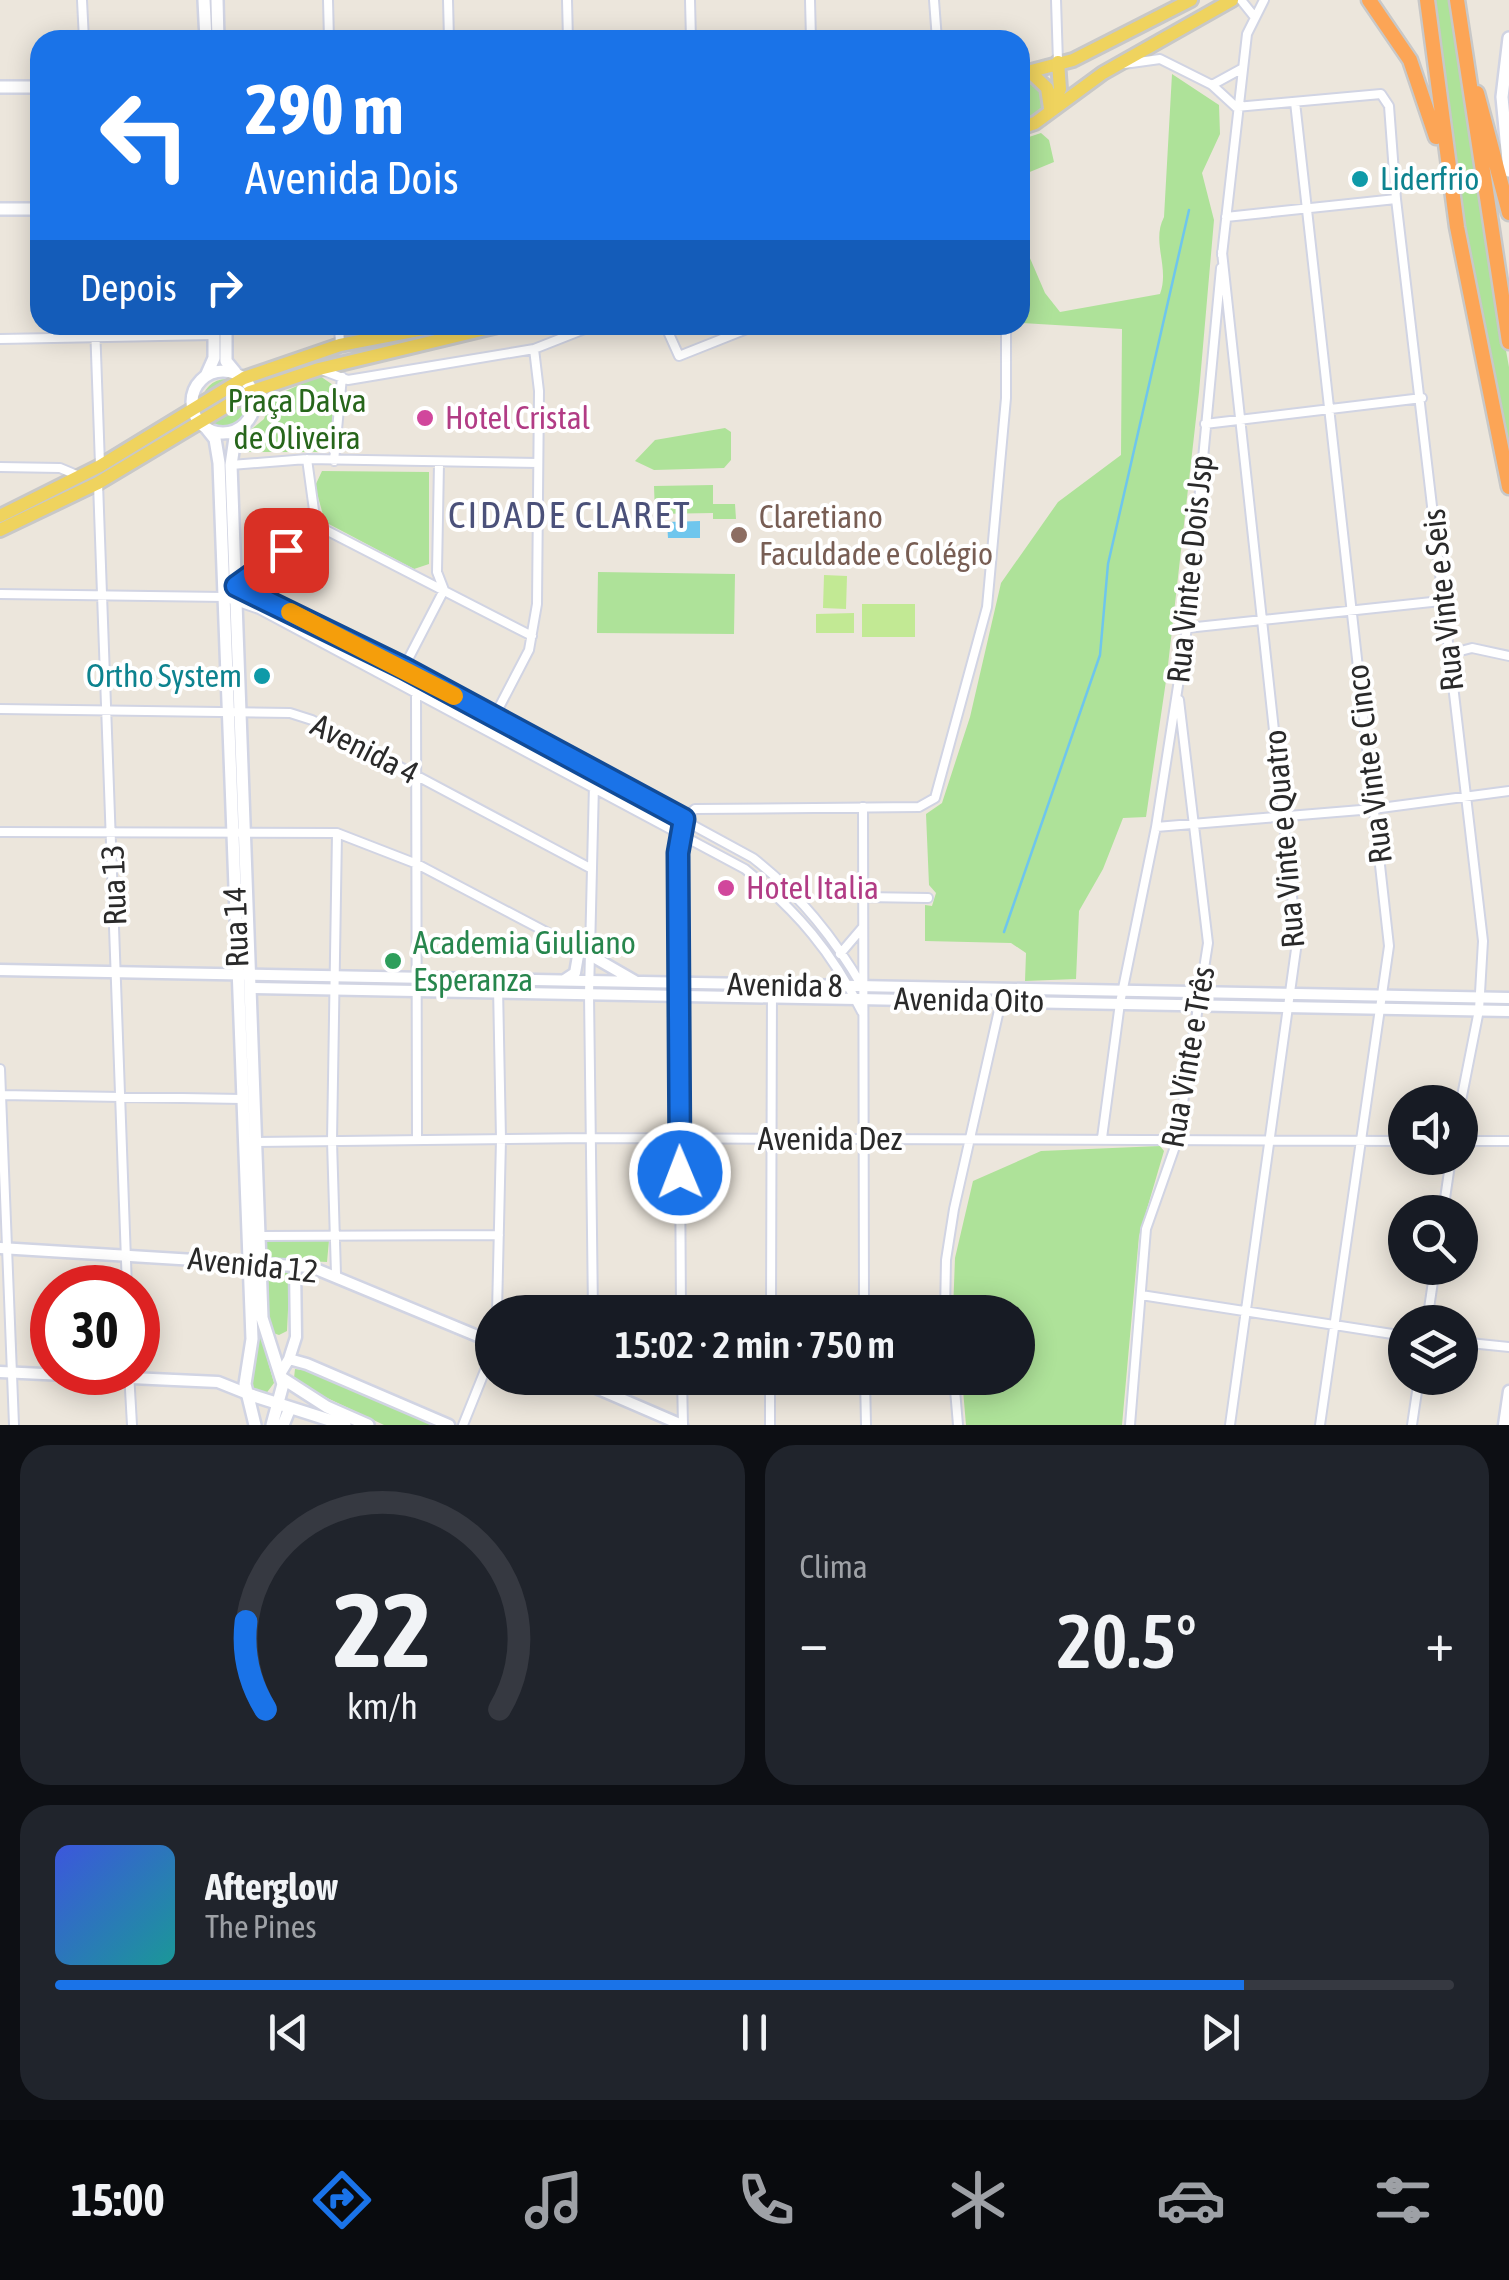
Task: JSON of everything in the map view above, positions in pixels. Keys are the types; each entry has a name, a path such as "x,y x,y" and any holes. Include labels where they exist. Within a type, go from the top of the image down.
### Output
{"highway":[{"path":"1369,0 1421,81 1457,227 1509,487"},
{"path":"1427,0 1457,227"},
{"path":"1457,0 1509,342"},
{"path":"1460,32 1509,213"}],"main road":[{"path":"204,0 206,30"},
{"path":"216,0 218,30"},
{"path":"1030,123 1120,64 1232,0"},
{"path":"1030,69 1073,60 1183,2"},
{"path":"1509,38 1502,97 1509,171"},
{"path":"1047,115 1060,89 1058,62"},
{"path":"1030,76 1048,88 1052,100 1047,115"},
{"path":"0,87 30,87"},
{"path":"0,209 30,208"},
{"path":"214,335 214,358 194,390 200,420 219,434 236,431"},
{"path":"226,335 226,361 254,391"},
{"path":"206,376 221,370 240,375 340,345 392,335"},
{"path":"0,530 98,483 254,391 319,369 460,335"},
{"path":"0,516 200,420 240,375"},
{"name":"Rua 14","path":"254,391 254,413 236,431 231,464 234,710 259,1236 254,1262 252,1340 244,1384 254,1425"},
{"name":"Rua 14","path":"200,420 214,438 219,463 232,594"},
{"name":"Rua 14","path":"246,979 244,1100 254,1262 264,1330 280,1376 284,1407 272,1425"},
{"path":"280,1376 344,1425"},
{"path":"248,1394 284,1407 325,1411 368,1425"},
{"path":"283,1425 284,1407"}],"street":[{"path":"82,0 84,30"},
{"path":"328,0 329,30"},
{"path":"448,0 449,30"},
{"path":"567,0 568,30"},
{"path":"690,0 692,30"},
{"path":"810,0 811,30"},
{"path":"934,0 936,30"},
{"path":"1056,0 1058,62"},
{"path":"1241,0 1253,15"},
{"name":"Rua Vinte e Dois Jsp","path":"1102,1138 1120,1003 1156,827 1187,628 1236,107 1253,15 1264,0"},
{"path":"1120,64 1160,60 1212,85 1236,107 1295,102"},
{"path":"1212,85 1243,68"},
{"name":"Rua Vinte e Seis","path":"1295,102 1381,94 1389,106 1441,600 1483,940 1480,1004 1464,1085"},
{"name":"Rua Vinte e Cinco","path":"1295,102 1390,946 1320,1425"},
{"path":"1226,217 1396,199"},
{"name":"Rua Vinte e Quatro","path":"1222,252 1297,942 1293,993 1268,1141 1230,1425"},
{"path":"96,335 100,466"},
{"path":"0,339 96,340 155,335"},
{"path":"340,335 340,345"},
{"path":"319,369 342,378 534,350 571,335"},
{"path":"670,335 679,356 732,335"},
{"path":"682,1295 678,982 684,819 695,809 923,806 938,790 986,608 1006,398 1006,335"},
{"path":"489,728 532,636 537,604 534,350"},
{"path":"334,461 342,378"},
{"path":"1205,424 1422,398"},
{"path":"231,464 307,459 538,463"},
{"path":"232,594 312,532 316,524 307,459"},
{"path":"398,679 444,590 437,572 439,463"},
{"path":"0,468 60,468 79,476"},
{"name":"Rua 13","path":"98,483 126,1265"},
{"path":"316,524 532,636"},
{"path":"0,594 232,594 404,668 753,858 789,886 842,952 862,1012 864,1295"},
{"path":"232,594 682,831 745,869 780,897 858,992"},
{"path":"1187,628 1441,600"},
{"path":"1449,654 1472,648 1509,656"},
{"name":"Rua Vinte e Três","path":"1130,1425 1146,1229 1177,1141 1208,944 1178,687"},
{"path":"416,689 417,1140"},
{"name":"Avenida 4","path":"0,710 290,713 312,720 590,868"},
{"path":"582,778 587,767"},
{"path":"564,980 575,973 580,950 590,936 594,784 602,774"},
{"path":"1156,827 1374,809 1509,791"},
{"path":"858,992 863,928 863,807"},
{"path":"0,832 337,833 417,864 636,982"},
{"path":"336,1274 332,1142 337,833"},
{"path":"863,897 928,898"},
{"path":"835,962 863,928"},
{"path":"580,950 590,936"},
{"path":"580,950 590,987 594,1295"},
{"name":"Avenida 8","path":"0,970 246,979 335,976 564,980 590,987 678,982 772,990"},
{"name":"Avenida Oito","path":"246,979 336,990 498,992 590,987 678,995 772,990 1004,1001 1382,1008 1480,1004 1509,1011"},
{"path":"497,979 502,1140 497,1295"},
{"path":"955,987 956,1000"},
{"name":"Avenida 8","path":"858,992 955,987 1203,991 1384,995 1480,1004 1509,998"},
{"path":"945,1295 946,1260 1004,988"},
{"path":"770,1295 772,990"},
{"path":"0,1069 6,1372 14,1425"},
{"path":"0,1095 244,1100"},
{"name":"Avenida Dez","path":"256,1142 590,1138 1388,1141"},
{"path":"1478,1141 1509,1142"},
{"path":"259,1236 499,1236"},
{"name":"Avenida 12","path":"4,1248 295,1266 336,1274 475,1335"},
{"path":"280,1376 296,1337 295,1266"},
{"path":"1140,1295 1388,1334"},
{"path":"1478,1344 1509,1348"},
{"path":"289,1360 449,1425"},
{"path":"160,1377 218,1382 248,1394"},
{"path":"1504,1425 1509,1391"},
{"path":"130,1395 132,1425"},
{"path":"463,1425 475,1395"},
{"path":"621,1395 682,1425 682,1395"},
{"path":"770,1395 770,1425"},
{"path":"865,1395 866,1425"},
{"path":"955,1395 958,1425"},
{"path":"1412,1425 1416,1395"}],"green space":[{"path":"1433,0 1451,0 1484,230 1509,367 1509,468 1464,235"},
{"path":"1172,74 1219,105 1220,134 1202,173 1214,220 1167,674 1146,817 1123,818 1103,869 1079,911 1076,979 1025,981 1026,953 1011,943 925,941 925,905 932,906 936,893 929,885 926,814 942,803 970,717 1001,583 1058,502 1121,455 1122,329 1030,323 1030,258 1045,293 1060,312 1160,294 1163,274 1159,236 1164,217"},
{"path":"1030,84 1040,87 1045,104 1039,116 1030,119"},
{"path":"1041,133 1049,140 1054,162 1030,172 1030,137"},
{"name":"Praça Dalva de Oliveira","path":"320,376 333,385 332,439 325,452 245,452 241,438 264,419 272,397"},
{"path":"226,379 243,386 250,403 243,420 226,427 209,420 202,403 209,386"},
{"path":"725,428 731,432 731,460 724,468 654,470 635,461 655,440"},
{"path":"322,471 429,472 429,564 414,569 325,522 315,486"},
{"path":"713,485 713,504 735,504 736,519 713,519 713,513 655,514 654,486"},
{"path":"598,572 735,574 734,634 597,633"},
{"path":"824,575 847,576 846,609 823,608"},
{"path":"862,604 915,604 915,637 862,637"},
{"path":"854,613 854,633 816,633 816,614"},
{"path":"1160,1146 1164,1151 1139,1236 1122,1425 966,1425 963,1395 1035,1395 1035,1295 954,1295 955,1258 973,1181 1041,1151"},
{"path":"263,1240 329,1240 327,1262 264,1259"},
{"path":"290,1268 287,1331 279,1335 273,1333 269,1319 268,1269"},
{"path":"255,1288 259,1330 274,1383 265,1395 254,1392 250,1385"},
{"path":"295,1369 308,1371 432,1425 384,1425 300,1385 294,1378"}],"water":[{"path":"700,521 700,538 668,538 667,522"}],"waterway":[{"path":"1004,932 1100,655 1108,564 1189,210"}],"slow traffic":[{"path":"290,612 454,696"}],"place":[{"name":"Liderfrio","path":"1360,179"},
{"name":"Hotel Cristal","path":"425,418"},
{"name":"Claretiano Faculdade e Colégio","path":"739,535"},
{"name":"Ortho System","path":"262,676"},
{"name":"Hotel Italia","path":"726,888"},
{"name":"Academia Giuliano Esperanza","path":"393,961"}],"district":[{"name":"CIDADE CLARET","path":"570,515"}],"route":[{"path":"286,550 236,586 404,668 684,819 678,846 680,1173"}]}
